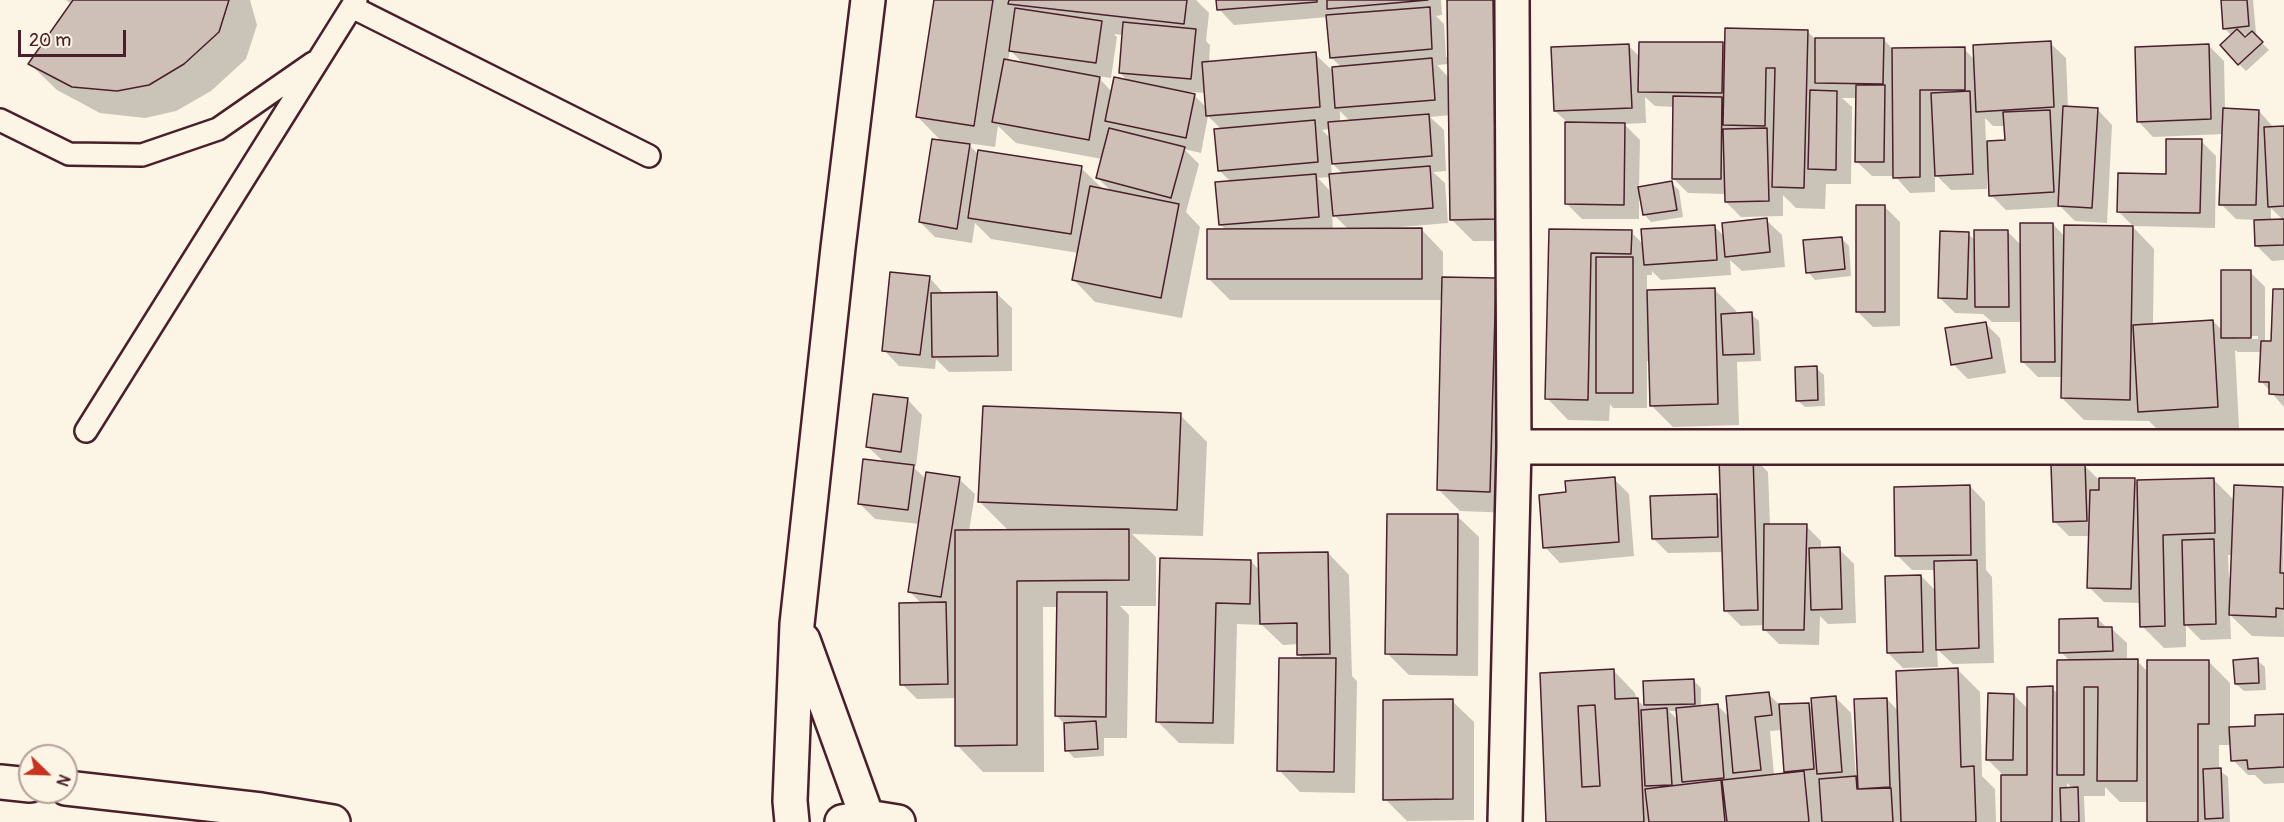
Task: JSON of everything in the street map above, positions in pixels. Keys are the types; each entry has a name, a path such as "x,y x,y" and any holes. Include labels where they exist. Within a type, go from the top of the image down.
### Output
{"street":[{"path":"792,822 790,801 797,624 868,0"},
{"path":"1505,822 1514,447 1512,0"},
{"path":"1514,447 2284,447"},
{"path":"797,624 869,820"},
{"path":"0,782 18,783"},
{"path":"78,789 261,810 333,822"}],"lane":[{"path":"86,431 354,4 649,156"},
{"path":"0,120 69,154 142,155 218,129 321,58"}],"building":[{"path":"73,0 229,0 219,32 184,64 149,85 117,91 72,87 28,64"},
{"path":"934,0 993,0 974,126 916,117"},
{"path":"1009,0 1187,0 1184,24 1008,4"},
{"path":"1216,0 1317,0 1317,2 1217,10"},
{"path":"1327,0 1428,0 1327,9"},
{"path":"1447,0 1493,0 1496,219 1450,220"},
{"path":"2221,0 2247,0 2249,26 2223,29"},
{"path":"1430,7 1432,49 1330,58 1326,15"},
{"path":"1015,8 1102,21 1096,63 1009,51"},
{"path":"1123,22 1196,29 1191,79 1119,73"},
{"path":"1725,28 1808,30 1804,188 1772,187 1775,68 1766,68 1765,126 1723,125"},
{"path":"2237,29 2245,37 2252,31 2263,42 2238,65 2220,45"},
{"path":"1815,38 1884,38 1883,84 1815,83"},
{"path":"2051,41 2054,107 1976,112 1973,45"},
{"path":"1639,42 1723,42 1722,93 1638,92"},
{"path":"1629,44 1632,108 1554,111 1551,47"},
{"path":"2209,44 2211,119 2137,122 2135,47"},
{"path":"1965,47 1965,90 1920,90 1920,177 1893,178 1892,48"},
{"path":"1316,52 1320,107 1206,116 1202,62"},
{"path":"1432,58 1435,100 1335,108 1332,67"},
{"path":"1004,59 1100,77 1089,140 992,122"},
{"path":"1114,77 1195,94 1186,138 1105,121"},
{"path":"1856,85 1885,85 1884,162 1855,162"},
{"path":"1810,90 1837,91 1836,170 1808,169"},
{"path":"1970,91 1973,174 1935,176 1931,93"},
{"path":"1673,96 1722,97 1721,179 1672,179"},
{"path":"2063,106 2098,108 2092,208 2058,206"},
{"path":"2223,108 2259,110 2256,205 2219,205"},
{"path":"2050,110 2054,192 1989,196 1987,141 2005,140 2003,112"},
{"path":"1429,114 1432,156 1332,164 1328,122"},
{"path":"1315,120 1318,162 1218,171 1214,129"},
{"path":"1565,122 1625,123 1624,205 1565,204"},
{"path":"2284,126 2284,206 2268,207 2264,127"},
{"path":"1109,128 1185,147 1171,198 1096,178"},
{"path":"1767,128 1769,201 1725,202 1723,129"},
{"path":"932,139 970,144 957,229 919,222"},
{"path":"2166,139 2202,139 2200,213 2117,212 2118,173 2166,174"},
{"path":"978,150 1082,166 1071,234 968,218"},
{"path":"1430,166 1433,208 1333,216 1329,174"},
{"path":"1316,174 1319,217 1219,225 1215,182"},
{"path":"1672,181 1677,210 1643,215 1638,187"},
{"path":"1090,186 1179,204 1161,298 1072,280"},
{"path":"1856,205 1885,205 1885,312 1856,312"},
{"path":"1767,218 1770,252 1725,257 1722,223"},
{"path":"2284,219 2284,245 2255,246 2254,220"},
{"path":"2020,223 2053,223 2055,362 2021,362"},
{"path":"1715,225 1717,260 1644,265 1641,229"},
{"path":"2064,225 2133,226 2130,400 2061,398"},
{"path":"1422,228 1422,279 1207,279 1207,229"},
{"path":"1549,229 1632,230 1631,254 1591,253 1588,400 1545,399"},
{"path":"1974,230 2008,230 2009,307 1975,307"},
{"path":"1940,231 1969,232 1967,299 1938,298"},
{"path":"1842,237 1845,269 1806,273 1803,240"},
{"path":"1596,257 1633,257 1633,393 1596,393"},
{"path":"2221,270 2251,270 2251,338 2221,338"},
{"path":"890,272 930,276 920,355 882,351"},
{"path":"1442,277 1496,278 1490,492 1437,490"},
{"path":"1715,288 1718,404 1650,406 1647,290"},
{"path":"2273,289 2284,289 2284,395 2269,394 2269,382 2259,382 2261,341 2271,341"},
{"path":"997,292 998,356 932,357 931,293"},
{"path":"1752,312 1754,354 1723,355 1721,314"},
{"path":"2213,320 2218,407 2138,412 2133,325"},
{"path":"1986,322 1992,358 1951,365 1945,328"},
{"path":"1817,366 1818,400 1796,401 1795,367"},
{"path":"873,394 908,398 901,452 866,447"},
{"path":"983,406 1181,413 1177,510 978,502"},
{"path":"1753,456 1758,610 1724,611 1719,457"},
{"path":"863,459 914,465 908,510 858,504"},
{"path":"2085,463 2087,521 2053,522 2051,465"},
{"path":"926,472 960,477 941,597 908,592"},
{"path":"1615,477 1619,542 1543,548 1539,495 1566,492 1565,481"},
{"path":"2099,478 2135,478 2131,589 2087,588 2090,490 2099,490"},
{"path":"2214,478 2215,533 2163,535 2165,626 2140,627 2137,480"},
{"path":"1970,485 1971,555 1895,556 1894,487"},
{"path":"2234,485 2283,487 2280,573 2284,573 2284,609 2276,608 2276,617 2229,615"},
{"path":"1717,494 1718,537 1652,539 1650,496"},
{"path":"1387,514 1458,514 1457,655 1385,654"},
{"path":"1764,524 1807,524 1804,630 1763,630"},
{"path":"1129,529 1129,580 1017,581 1017,745 955,746 955,530"},
{"path":"2214,539 2216,624 2184,625 2182,540"},
{"path":"1840,547 1842,609 1811,610 1809,548"},
{"path":"1328,552 1330,654 1297,655 1297,623 1260,624 1258,553"},
{"path":"1160,558 1251,560 1250,604 1216,603 1213,723 1156,722"},
{"path":"1977,560 1979,648 1936,650 1934,561"},
{"path":"1921,575 1923,652 1887,653 1885,576"},
{"path":"1057,592 1107,592 1106,717 1055,716"},
{"path":"946,602 948,684 900,685 899,603"},
{"path":"2098,618 2098,627 2112,627 2113,651 2059,653 2059,619"},
{"path":"1279,658 1336,658 1334,772 1277,771"},
{"path":"2258,658 2259,683 2235,684 2233,660"},
{"path":"2138,659 2137,781 2097,781 2098,687 2084,687 2084,775 2057,775 2057,660"},
{"path":"2147,660 2209,660 2209,724 2198,724 2198,822 2147,822"},
{"path":"1958,668 1961,767 1974,766 1976,822 1901,822 1896,671"},
{"path":"1614,669 1615,699 1638,698 1644,822 1546,822 1540,673","holes":["1595,705 1600,786 1582,787 1578,706"]},
{"path":"1694,679 1695,704 1644,705 1643,681"},
{"path":"2053,686 2052,822 2001,822 2001,775 2027,775 2027,687"},
{"path":"1769,692 1772,715 1755,717 1761,770 1733,773 1726,696"},
{"path":"1988,693 2014,694 2013,760 1986,760"},
{"path":"1836,696 1842,772 1817,774 1811,698"},
{"path":"1887,698 1890,787 1858,789 1854,699"},
{"path":"1453,699 1453,799 1383,800 1383,700"},
{"path":"1809,703 1814,769 1784,772 1779,704"},
{"path":"1718,704 1724,778 1682,782 1676,708"},
{"path":"1595,705 1600,786 1582,787 1578,706"},
{"path":"1667,708 1672,785 1645,786 1641,710"},
{"path":"2284,714 2284,767 2248,769 2247,760 2231,761 2229,727 2255,726 2255,715"},
{"path":"1096,721 1098,749 1065,751 1064,723"},
{"path":"2221,768 2223,818 2205,819 2203,769"},
{"path":"1804,771 1809,822 1727,822 1722,780"},
{"path":"1856,776 1857,789 1891,788 1893,822 1822,822 1819,779"},
{"path":"1721,780 1725,822 1649,822 1645,789"},
{"path":"2078,787 2079,822 2061,822 2060,788"}]}
